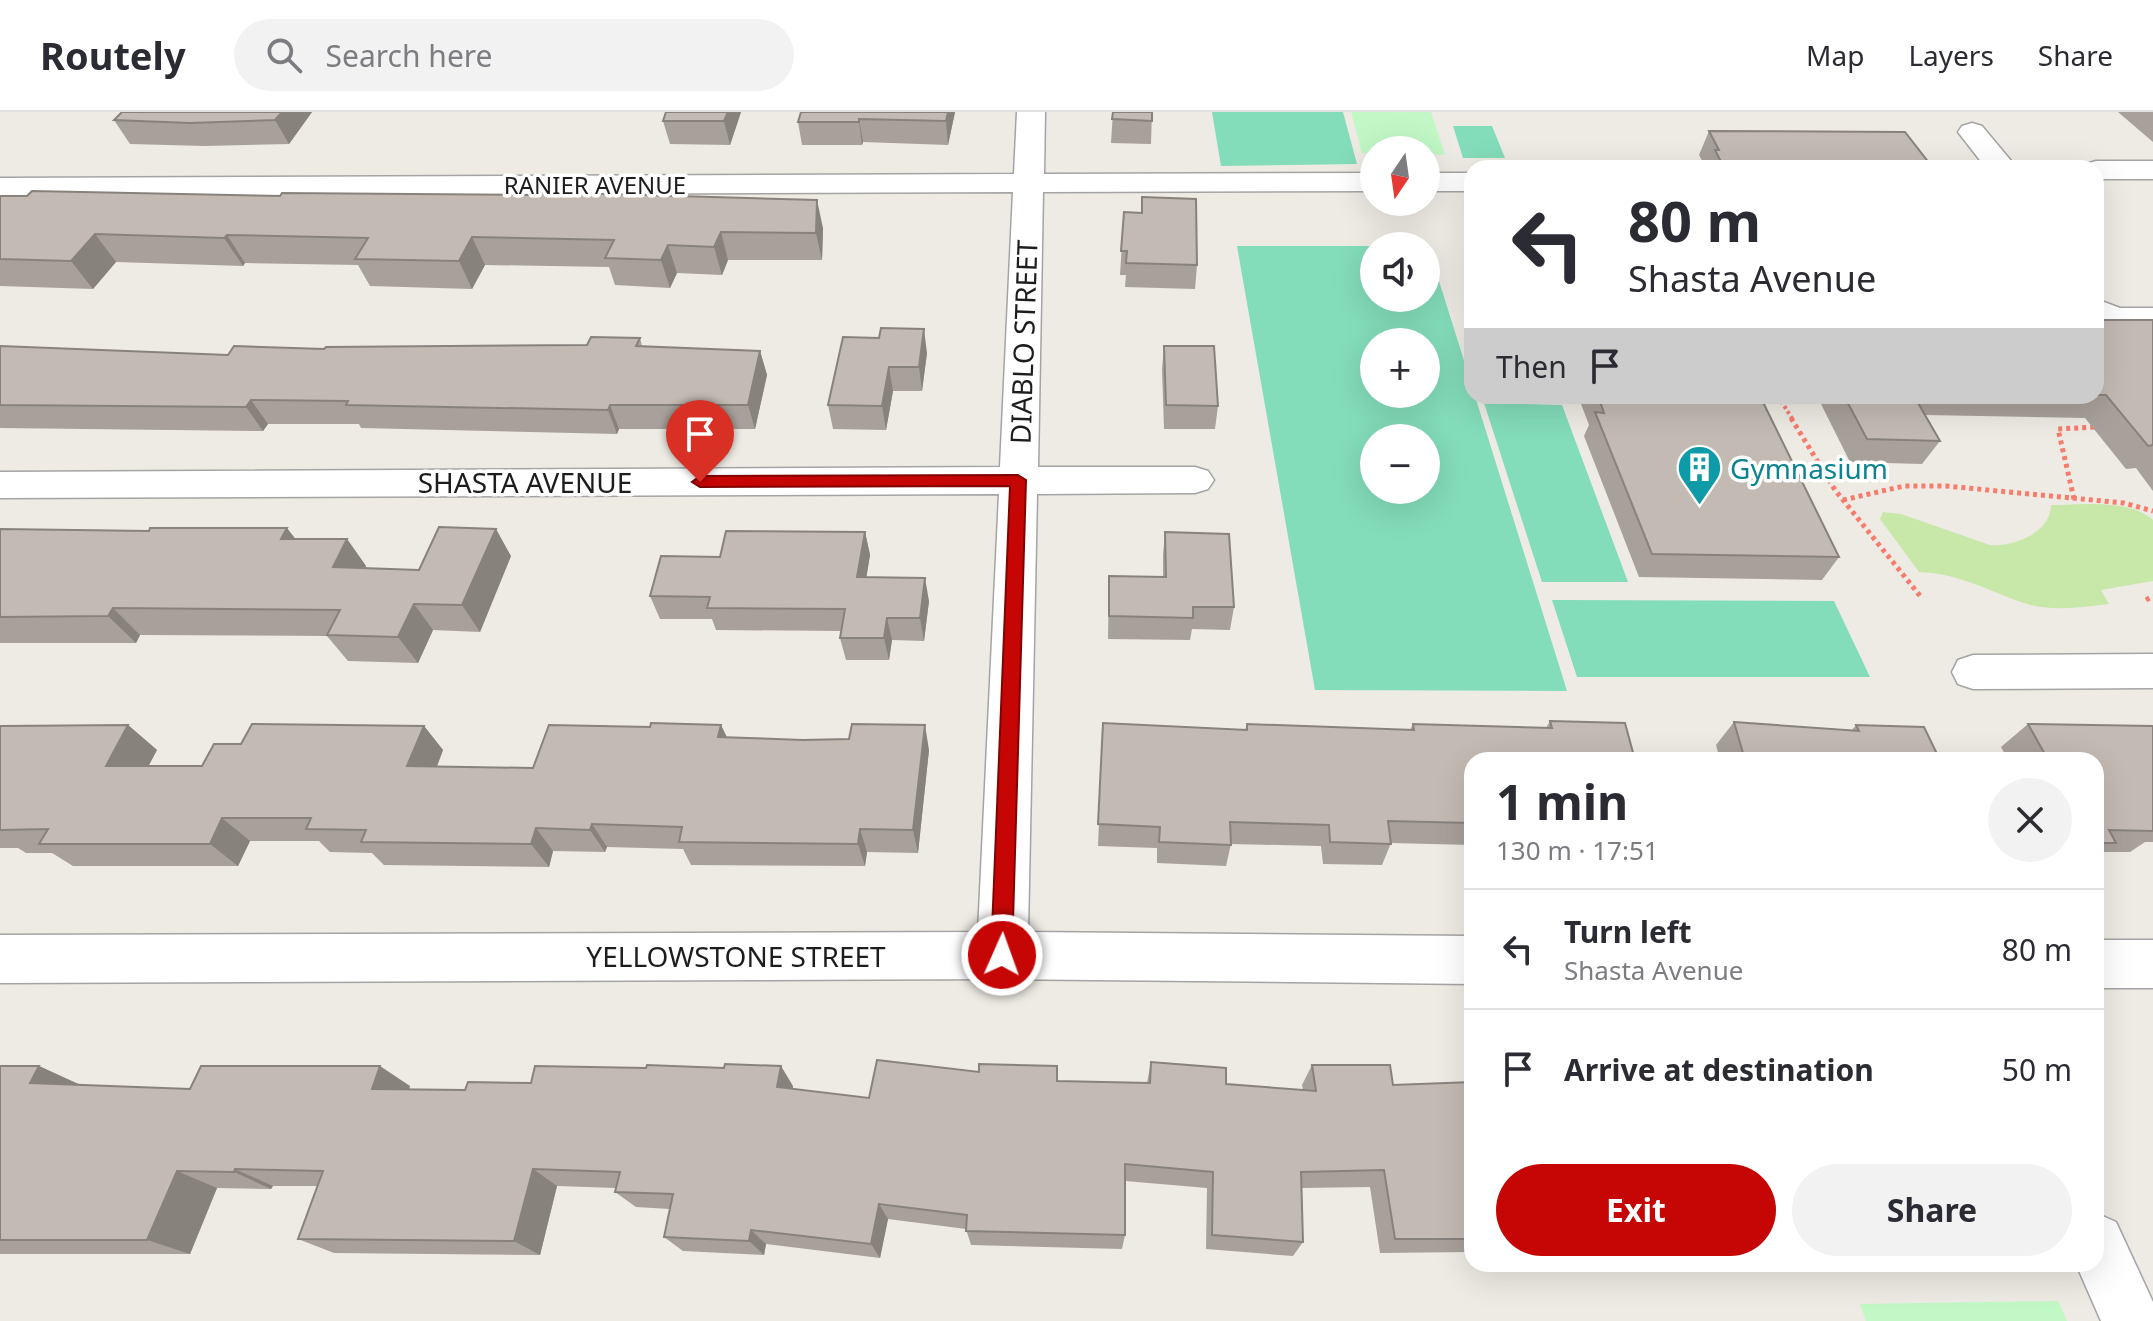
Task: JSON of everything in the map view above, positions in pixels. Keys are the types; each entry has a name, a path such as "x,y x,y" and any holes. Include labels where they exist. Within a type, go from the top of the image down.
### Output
{"street":[{"name":"DIABLO STREET","path":"1002,955 1031,112"},
{"path":"1972,132 1995,160"},
{"path":"2104,170 2153,170"},
{"name":"RANIER AVENUE","path":"0,187 1360,182"},
{"path":"1440,182 1464,182"},
{"path":"2104,313 2114,318 2153,318"},
{"name":"SHASTA AVENUE","path":"0,485 1195,480"},
{"path":"1973,672 2153,671"},
{"name":"YELLOWSTONE STREET","path":"0,959 1002,955 1464,960"},
{"path":"2104,964 2153,964"},
{"path":"2104,1260 2131,1321"}],"path":[{"path":"1783,404 1843,500 1921,597"},
{"path":"2074,499 2058,429 2098,427"},
{"path":"1843,500 1904,486 1971,487 2124,503 2153,511"},
{"path":"2146,600 2153,596"}],"green space":[{"path":"1212,112 1343,112 1357,164 1221,166"},
{"path":"1351,112 1431,112 1439,136 1360,136 1360,146"},
{"path":"1453,126 1492,126 1505,158 1463,158"},
{"path":"1237,246 1360,246 1360,312 1440,312 1440,284 1464,361 1464,404 1477,404 1567,691 1315,690"},
{"path":"1484,404 1562,405 1628,582 1542,582"},
{"path":"2051,505 2118,506 2131,508 2153,520 2153,581 2101,590 2109,604 2047,608 2027,604 1961,579 1919,572 1880,519 1883,512 1901,514 1990,545 1999,545 2019,541 2038,530 2045,523"},
{"path":"1552,600 1834,601 1870,677 1577,677"},
{"path":"2058,1301 2067,1321 1866,1321 1860,1304"}],"building":[{"path":"122,112 282,112 275,120 190,123 114,120"},
{"path":"666,112 728,112 724,121 663,121"},
{"path":"801,112 948,112 946,121 859,119 859,122 798,122"},
{"path":"1113,112 1152,112 1152,121 1112,119"},
{"path":"1709,131 1905,132 1927,160 1720,160 1715,150 1719,150"},
{"path":"32,191 280,196 282,193 539,195 541,192 817,200 816,233 721,232 714,247 668,245 661,260 605,258 614,240 472,237 459,261 355,259 368,238 95,234 71,261 0,259 0,196 27,196"},
{"path":"1142,197 1196,199 1197,265 1126,263 1127,251 1121,251 1124,212 1142,213"},
{"path":"2104,320 2153,320 2153,445 2148,446 2106,395"},
{"path":"881,328 924,329 919,367 889,367 882,406 828,405 843,337 879,338"},
{"path":"591,337 640,338 636,346 760,351 748,405 610,405 608,410 251,400 246,407 0,405 0,346 228,355 234,346 324,349 587,345"},
{"path":"1164,346 1214,346 1218,406 1166,405"},
{"name":"Gymnasium","path":"1601,404 1764,404 1839,557 1652,554 1595,412 1604,413"},
{"path":"1848,404 1919,404 1940,441 1867,439"},
{"path":"439,527 496,529 462,605 414,604 398,637 327,635 340,610 113,608 108,616 0,617 0,529 149,531 150,528 287,528 281,539 347,539 333,567 419,570"},
{"path":"726,531 865,532 857,577 925,578 920,618 887,618 884,638 840,638 845,609 707,608 710,597 650,596 661,556 720,557"},
{"path":"1165,532 1229,534 1234,607 1193,607 1193,618 1109,616 1109,576 1166,577"},
{"path":"1550,721 1625,723 1633,752 1464,752 1464,823 1388,821 1391,844 1330,842 1329,825 1230,822 1231,845 1159,842 1160,827 1098,824 1103,723 1247,730 1247,724 1414,730 1413,724 1552,728"},
{"path":"1734,722 1859,731 1856,725 1924,727 1936,752 1743,752"},
{"path":"651,723 721,725 718,737 803,740 849,739 852,724 925,725 913,830 860,829 858,844 679,842 682,827 592,824 590,830 536,828 531,844 361,842 366,830 306,829 311,818 222,818 210,844 39,844 48,829 0,830 0,726 128,725 106,766 202,766 214,744 241,744 252,724 424,726 407,766 533,768 549,725 650,727"},
{"path":"2028,724 2153,726 2153,831 2109,830 2116,843 2104,843 2104,752 2044,752"},
{"path":"877,1060 979,1072 979,1064 1057,1066 1057,1081 1150,1083 1151,1062 1226,1068 1226,1084 1316,1091 1312,1065 1390,1065 1393,1085 1464,1082 1464,1239 1395,1239 1384,1170 1301,1172 1303,1242 1212,1235 1213,1172 1125,1164 1125,1235 966,1231 967,1215 879,1204 871,1244 751,1230 749,1241 664,1237 673,1194 615,1192 620,1172 533,1169 514,1241 298,1239 323,1171 235,1169 234,1172 177,1171 147,1240 0,1240 0,1066 39,1066 30,1083 190,1089 201,1066 380,1066 372,1089 465,1090 468,1082 531,1083 535,1066 781,1066 777,1087 869,1098"}],"place":[{"name":"Gymnasium","path":"1699,507"}],"route":[{"path":"700,482 1018,480 1002,955"}]}
